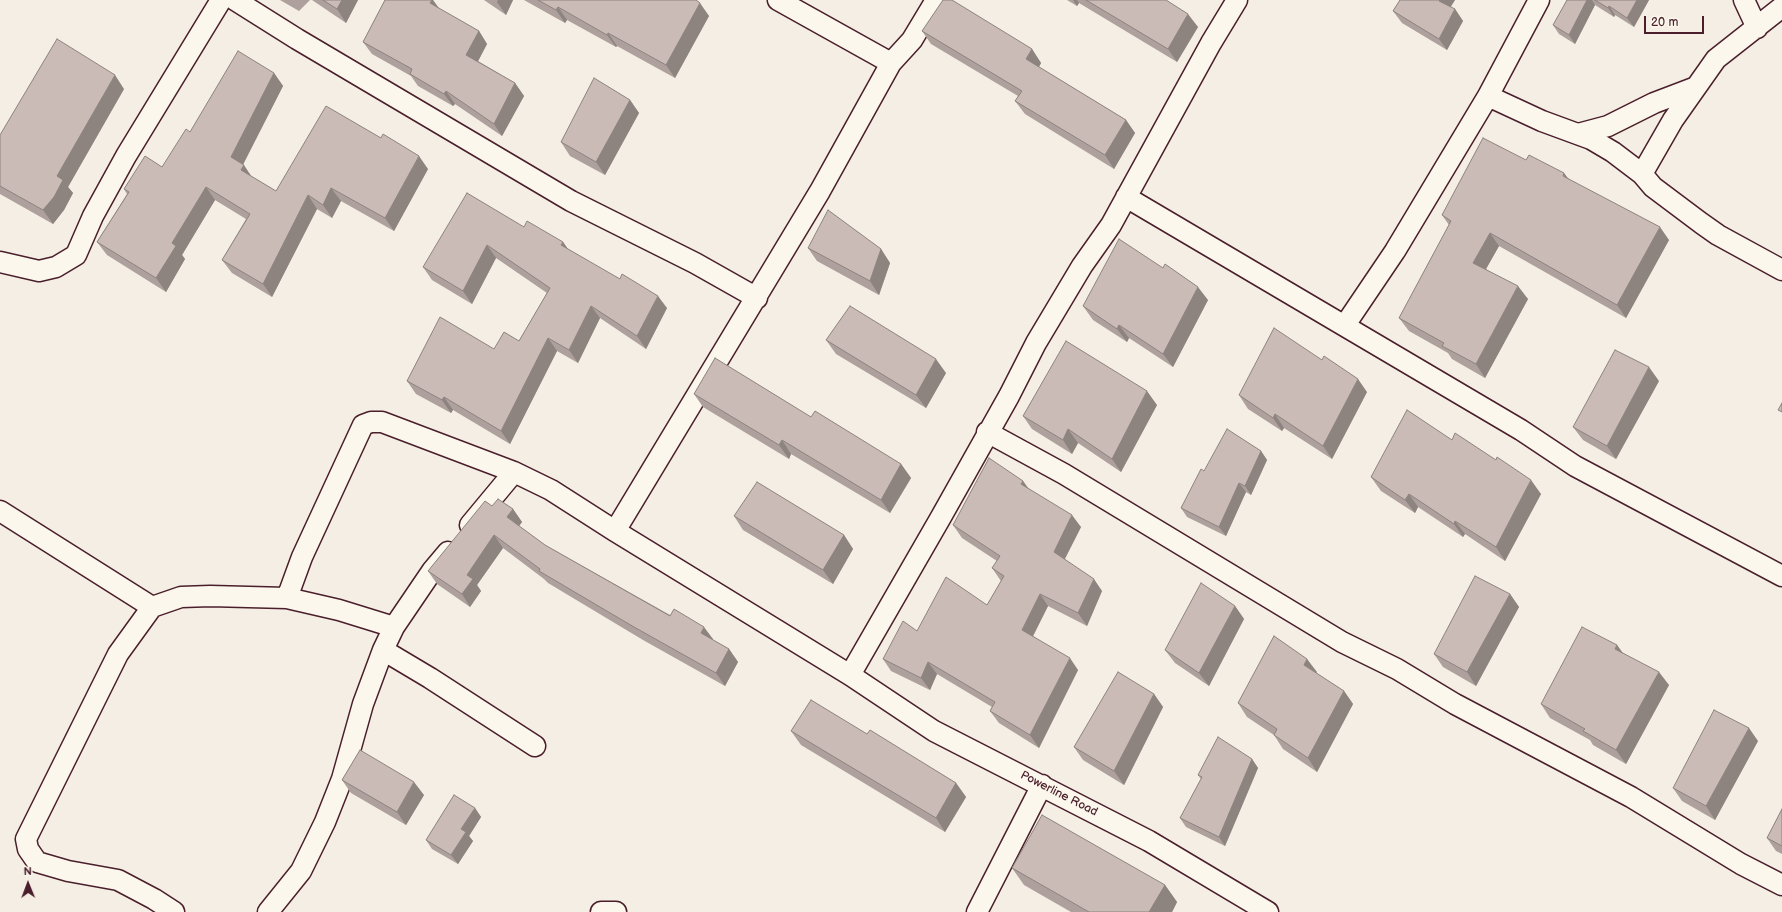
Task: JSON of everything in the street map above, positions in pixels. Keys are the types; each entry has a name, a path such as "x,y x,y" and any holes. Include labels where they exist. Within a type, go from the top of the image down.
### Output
{"street":[{"path":"0,262 39,271 56,267 76,254 93,216 126,156 221,0"},
{"path":"235,0 297,39 571,201 695,263 757,298"},
{"path":"778,0 891,63"},
{"path":"615,531 757,298 820,191 891,63 912,40 936,0"},
{"path":"850,675 988,432 1036,343 1126,197 1211,43 1237,0"},
{"path":"1345,325 1395,251 1488,96 1539,0"},
{"path":"1744,0 1757,28"},
{"path":"1642,174 1674,120 1716,59 1782,7"},
{"path":"1578,134 1608,126 1654,103 1696,87"},
{"path":"1488,96 1542,121 1578,134 1613,152 1642,174 1654,187 1701,223 1782,270"},
{"path":"1126,197 1521,430 1575,466 1782,576"},
{"name":"Powerline Road","path":"287,598 302,556 363,425 371,422 382,422 514,472 551,490 850,675 934,731 1149,841 1266,911"},
{"path":"988,432 1064,474 1342,642 1397,669 1456,704 1631,797 1741,864 1782,885"},
{"path":"268,912 301,871 325,822 342,779 363,704 383,650 394,627 432,571 514,472"},
{"path":"0,511 152,607"},
{"path":"174,912 154,899 118,880 37,862 31,856 26,839 118,654 152,607 181,597 238,596 287,598 339,610 394,627"},
{"path":"383,650 430,678 535,746"},
{"path":"977,912 1042,785"},
{"path":"601,912 616,912"}],"building":[{"path":"323,0 342,0 337,9"},
{"path":"385,0 432,0 430,3 479,31 466,55 515,83 494,124 446,91 444,94 410,74 412,69 363,42"},
{"path":"538,0 696,0 700,3 666,65 608,33 607,35 558,7 556,10"},
{"path":"943,0 952,0 1032,49 1026,59 1126,120 1105,155 1015,101 1022,91 922,31"},
{"path":"1086,0 1166,0 1188,14 1168,49"},
{"path":"1400,0 1440,0 1439,1 1455,9 1439,39 1393,11"},
{"path":"1567,0 1587,0 1569,35 1553,25"},
{"path":"1595,0 1637,0 1627,18 1609,6 1608,8"},
{"path":"57,39 115,75 57,176 63,180 54,197 43,210 0,186 0,135"},
{"path":"238,51 274,73 231,157 244,165 241,170 276,191 326,106 381,138 383,134 419,156 385,218 331,188 323,205 308,195 263,284 222,260 250,214 206,187 172,243 176,246 156,278 97,242 129,192 124,189 145,156 162,167 186,129 190,132"},
{"path":"594,78 630,100 596,162 561,142"},
{"path":"1483,138 1526,160 1529,155 1564,173 1563,176 1660,227 1617,305 1490,233 1473,263 1518,286 1476,364 1442,346 1444,343 1399,318 1451,221 1442,215"},
{"path":"467,193 524,227 527,221 563,242 561,245 620,279 622,274 658,296 637,336 591,306 569,350 548,338 501,431 444,397 442,400 407,381 440,317 494,349 504,332 519,341 550,288 487,245 463,291 423,267"},
{"path":"828,210 881,249 870,281 808,248"},
{"path":"1119,239 1163,268 1165,264 1198,287 1163,354 1119,325 1117,329 1083,306"},
{"path":"850,306 936,359 916,395 826,340"},
{"path":"1274,328 1322,360 1324,356 1358,379 1323,446 1275,414 1273,418 1239,395"},
{"path":"1066,341 1147,391 1112,459 1068,429 1063,440 1023,416"},
{"path":"1615,350 1649,367 1607,446 1573,427"},
{"path":"715,358 811,417 815,411 901,464 881,500 782,440 779,445 694,394"},
{"path":"1782,403 1782,412 1778,410"},
{"path":"1407,410 1452,440 1455,433 1496,460 1497,457 1531,480 1496,547 1455,521 1454,524 1409,494 1405,500 1371,477"},
{"path":"1227,429 1261,451 1245,486 1239,483 1219,527 1181,508 1201,469 1204,471"},
{"path":"989,458 1023,481 1021,484 1072,515 1054,552 1094,579 1078,613 1040,594 1022,630 1070,658 1030,735 990,711 995,702 928,662 921,678 883,659 903,621 917,631 946,577 987,605 1004,576 992,568 1000,556 953,525"},
{"path":"757,482 844,535 823,570 734,516"},
{"path":"498,499 513,509 507,517 545,545 670,616 674,609 704,627 701,633 729,649 716,673 539,571 540,569 494,535 467,575 473,579 462,594 428,571 485,501 492,506"},
{"path":"1475,576 1510,594 1467,672 1434,654"},
{"path":"1201,583 1235,606 1199,673 1165,650"},
{"path":"1582,627 1617,645 1615,649 1659,672 1616,750 1583,731 1585,729 1541,704"},
{"path":"1274,636 1307,659 1304,665 1344,691 1308,758 1274,735 1277,729 1238,703"},
{"path":"1118,672 1154,694 1114,771 1074,747"},
{"path":"811,700 867,734 870,730 956,783 936,818 791,731"},
{"path":"1714,710 1749,728 1706,806 1673,788"},
{"path":"1218,737 1252,759 1219,837 1180,818 1202,777 1198,775"},
{"path":"360,750 414,782 397,812 342,780"},
{"path":"454,795 475,808 461,829 466,832 451,855 426,840"},
{"path":"1782,809 1782,846 1767,838"},
{"path":"1042,815 1165,885 1149,912 1089,912 1012,868"}]}
